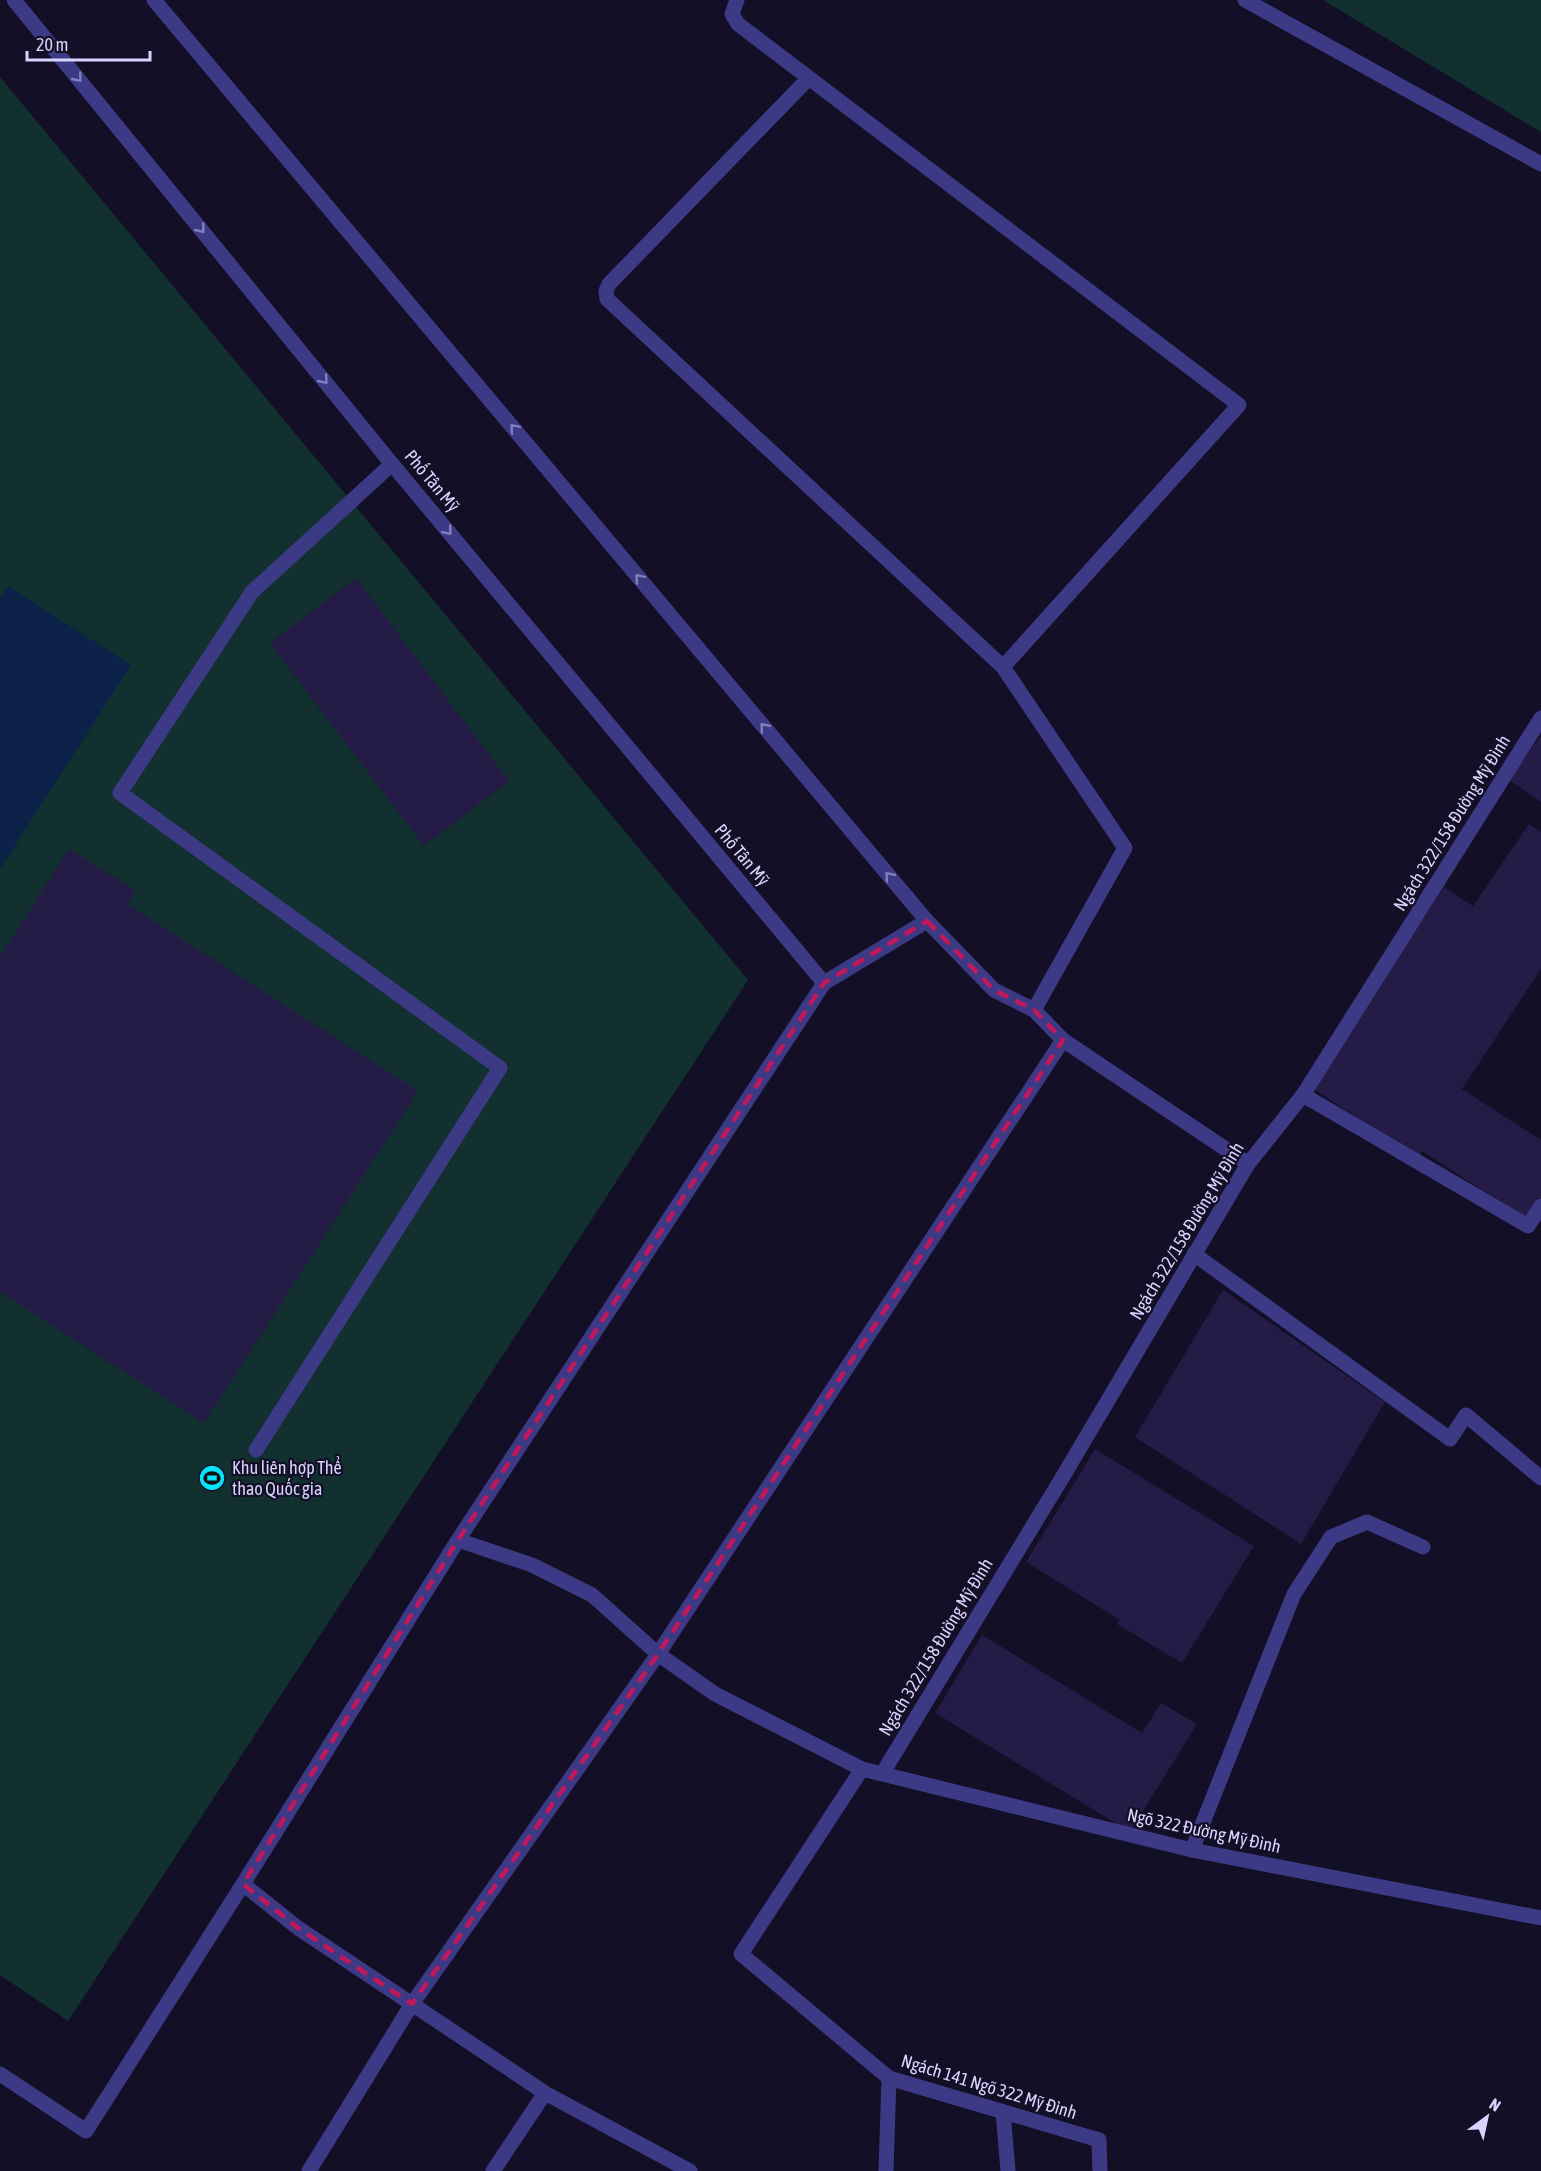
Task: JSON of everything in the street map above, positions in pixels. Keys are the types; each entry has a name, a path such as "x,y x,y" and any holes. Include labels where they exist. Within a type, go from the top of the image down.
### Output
{"street":[{"name":"Phố Tân Mỹ","path":"14,0 392,464 824,983"},
{"path":"154,0 927,921 994,990 1034,1010 1063,1040 1248,1164"},
{"path":"737,0 732,14 738,24 1239,405 1003,667"},
{"path":"1245,0 1541,164"},
{"path":"808,79 609,284 606,291 607,299 1003,667 1125,848 1034,1010"},
{"path":"256,1450 500,1068 120,793 252,592 392,464"},
{"name":"Ngách 322/158 Đường Mỹ Đình","path":"882,1774 1062,1478 1248,1164 1303,1095 1541,718"},
{"path":"0,2074 86,2131 458,1540 824,983 927,921"},
{"path":"309,2171 412,2004 658,1654 1063,1040"},
{"path":"1303,1095 1528,1227 1541,1206"},
{"path":"1194,1254 1450,1439 1466,1415 1541,1478"},
{"path":"1192,1850 1294,1594 1331,1537 1367,1522 1423,1547"},
{"name":"Ngõ 322 Đường Mỹ Đình","path":"458,1540 532,1565 591,1595 658,1654 716,1694 862,1769 1192,1850 1541,1918"},
{"name":"Ngách 141 Ngõ 322 Mỹ Đình","path":"862,1769 741,1954 889,2078 1099,2140 1101,2171"},
{"path":"243,1884 298,1928 545,2093 690,2171"},
{"path":"886,2171 889,2078"},
{"path":"494,2171 545,2093"},
{"path":"1003,2112 1008,2171"}],"highlighted area":[{"path":"927,921 994,990 1034,1010 1063,1040 658,1654 412,2004 298,1928 243,1884 458,1540 824,983"}],"green space":[{"path":"1323,0 1541,0 1541,132"},
{"name":"Khu liên hợp Thể thao Quốc gia","path":"0,77 748,980 68,2021 0,1975"}],"water":[{"path":"8,586 131,665 0,869 0,598"}],"building":[{"path":"356,578 509,781 424,846 270,643"},
{"path":"1541,735 1541,802 1509,780"},
{"path":"1529,824 1541,832 1541,969 1462,1089 1541,1140 1541,1197 1526,1219 1422,1151 1418,1158 1312,1088 1444,887 1473,906"},
{"path":"69,849 136,891 127,904 418,1091 204,1423 0,1292 0,957"},
{"path":"1223,1290 1385,1402 1301,1544 1135,1437"},
{"path":"1095,1449 1254,1546 1182,1663 1117,1624 1120,1620 1026,1562"},
{"path":"982,1635 1142,1733 1161,1703 1197,1724 1130,1832 935,1713"}],"place":[{"name":"Khu liên hợp Thể thao Quốc gia","path":"212,1478"}]}
